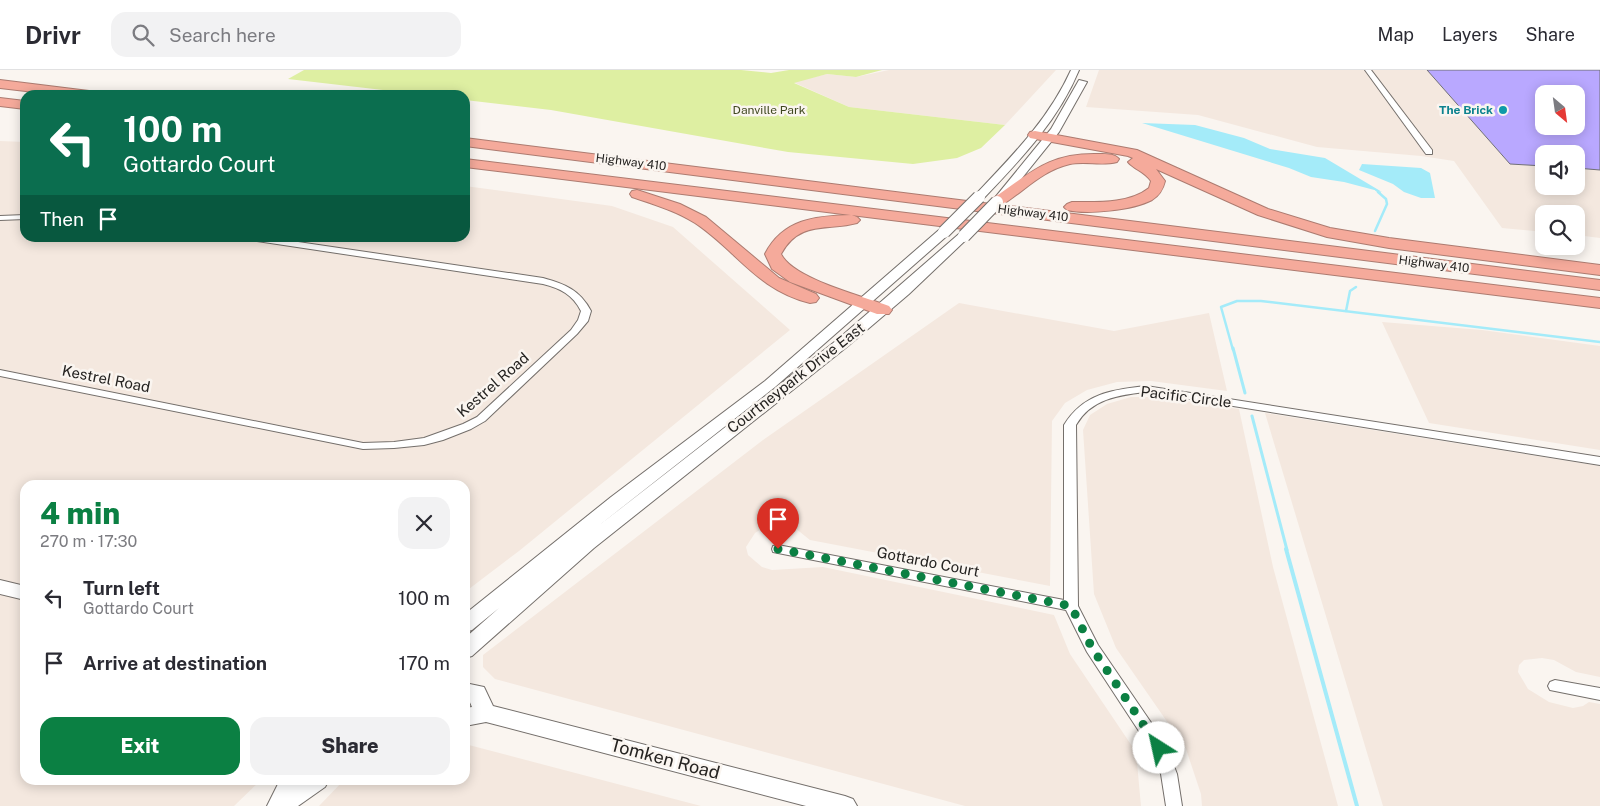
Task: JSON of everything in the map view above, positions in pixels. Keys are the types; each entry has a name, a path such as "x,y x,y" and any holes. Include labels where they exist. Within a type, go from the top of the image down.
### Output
{"highway":[{"path":"4,84 51,90"},
{"path":"0,94 20,96"},
{"path":"0,103 20,105"},
{"path":"878,194 907,193 1034,206 1093,207 1142,198 1155,190 1158,185 1156,176 1144,166 1122,157 1040,139"},
{"path":"1040,139 1132,153 1263,212 1327,232 1389,243 1600,270"},
{"name":"Highway 410","path":"470,143 1600,285"},
{"path":"470,155 1342,270"},
{"path":"997,202 1037,172 1069,159 1100,158 1123,161 1145,169 1156,176"},
{"name":"Highway 410","path":"470,164 1600,303"},
{"path":"507,169 616,188 656,199 675,207 716,230 773,282 877,315"},
{"path":"858,308 796,278 778,265 772,254 777,242 790,231 813,224 842,220 924,222 1067,236"},
{"path":"1353,254 1390,254 1600,278"}],"main road":[{"name":"Courtneypark Drive East","path":"470,646 647,494 877,315 964,236 997,202 1040,139 1075,70"},
{"name":"Courtneypark Drive East","path":"470,621 617,501 770,384 944,232 1064,117 1086,70"},
{"path":"0,587 20,592"},
{"name":"Tomken Road","path":"470,692 476,694 475,715 845,806"},
{"path":"281,804 290,785"},
{"path":"281,804 310,785"}],"street":[{"path":"1368,70 1429,152"},
{"path":"2,220 20,218"},
{"name":"Kestrel Road","path":"0,373 363,446 390,446 442,437 464,430 481,419 574,332 583,321 586,311 576,294 565,287 543,281 285,242"},
{"name":"Pacific Circle","path":"1174,806 1169,774 1159,748 1092,648 1071,606 1070,425 1075,414 1100,397 1146,389 1600,461"},
{"name":"Gottardo Court","path":"778,549 1071,606"},
{"path":"1556,686 1600,694"}],"shaded area":[{"path":"889,70 1056,70 1005,125 849,107 793,82 827,74 856,77"},
{"path":"1099,70 1600,70 1600,238 1585,236 1585,205 1535,205 1535,231 1502,228 1454,161 1421,156 1317,147 1198,115 1086,107"},
{"path":"0,141 20,142 20,242 470,242 470,187 612,206 673,227 790,330 519,551 470,588 470,480 20,480 20,785 256,785 234,806 0,806"},
{"path":"959,303 1114,331 1209,313 1227,391 1151,381 1117,382 1087,390 1065,403 1052,421 1050,586 810,540 795,528 785,526 763,528 755,533 746,547 748,555 762,567 772,570 823,567 1054,615 1070,654 1136,752 1141,806 965,806 495,679 483,667 483,655 763,440"},
{"path":"1382,322 1482,330 1600,346 1600,450 1429,423"},
{"path":"1131,397 1159,397 1239,409 1273,567 1338,806 1202,806 1201,794 1186,749 1116,648 1094,594 1083,430 1090,415 1107,404"},
{"path":"1265,413 1600,466 1600,677 1576,672 1554,660 1542,658 1524,660 1519,665 1518,672 1528,689 1549,702 1573,708 1583,706 1589,702 1600,704 1600,806 1383,806"},
{"path":"470,745 701,806 319,806 339,785 470,785"}],"green space":[{"name":"Danville Park","path":"304,70 741,70 771,73 789,70 882,70 856,77 827,74 794,83 849,107 1005,125 981,148 957,158 913,164 788,152 551,110 470,101 470,90 383,90 288,79"}],"water":[{"path":"1142,123 1195,125 1244,138 1270,149 1325,158 1382,192 1344,182 1311,177 1289,168"},
{"path":"1362,164 1421,168 1430,173 1435,198 1421,198 1404,192 1393,184 1359,170"}],"building":[{"name":"The Brick","path":"1427,70 1600,70 1600,170 1585,169 1585,145 1535,145 1535,165 1510,164"}],"waterway":[{"path":"1376,190 1380,193"},
{"path":"1375,231 1387,204 1386,199 1378,192"},
{"path":"1346,311 1350,291 1356,287"},
{"path":"1233,350 1221,307 1237,301 1261,301 1600,342"},
{"path":"1233,348 1245,393"},
{"path":"1252,416 1287,550"},
{"path":"1286,549 1357,806"}],"place":[{"name":"The Brick","path":"1503,110"}],"route":[{"path":"778,549 1071,606 1092,648 1159,748"}]}
